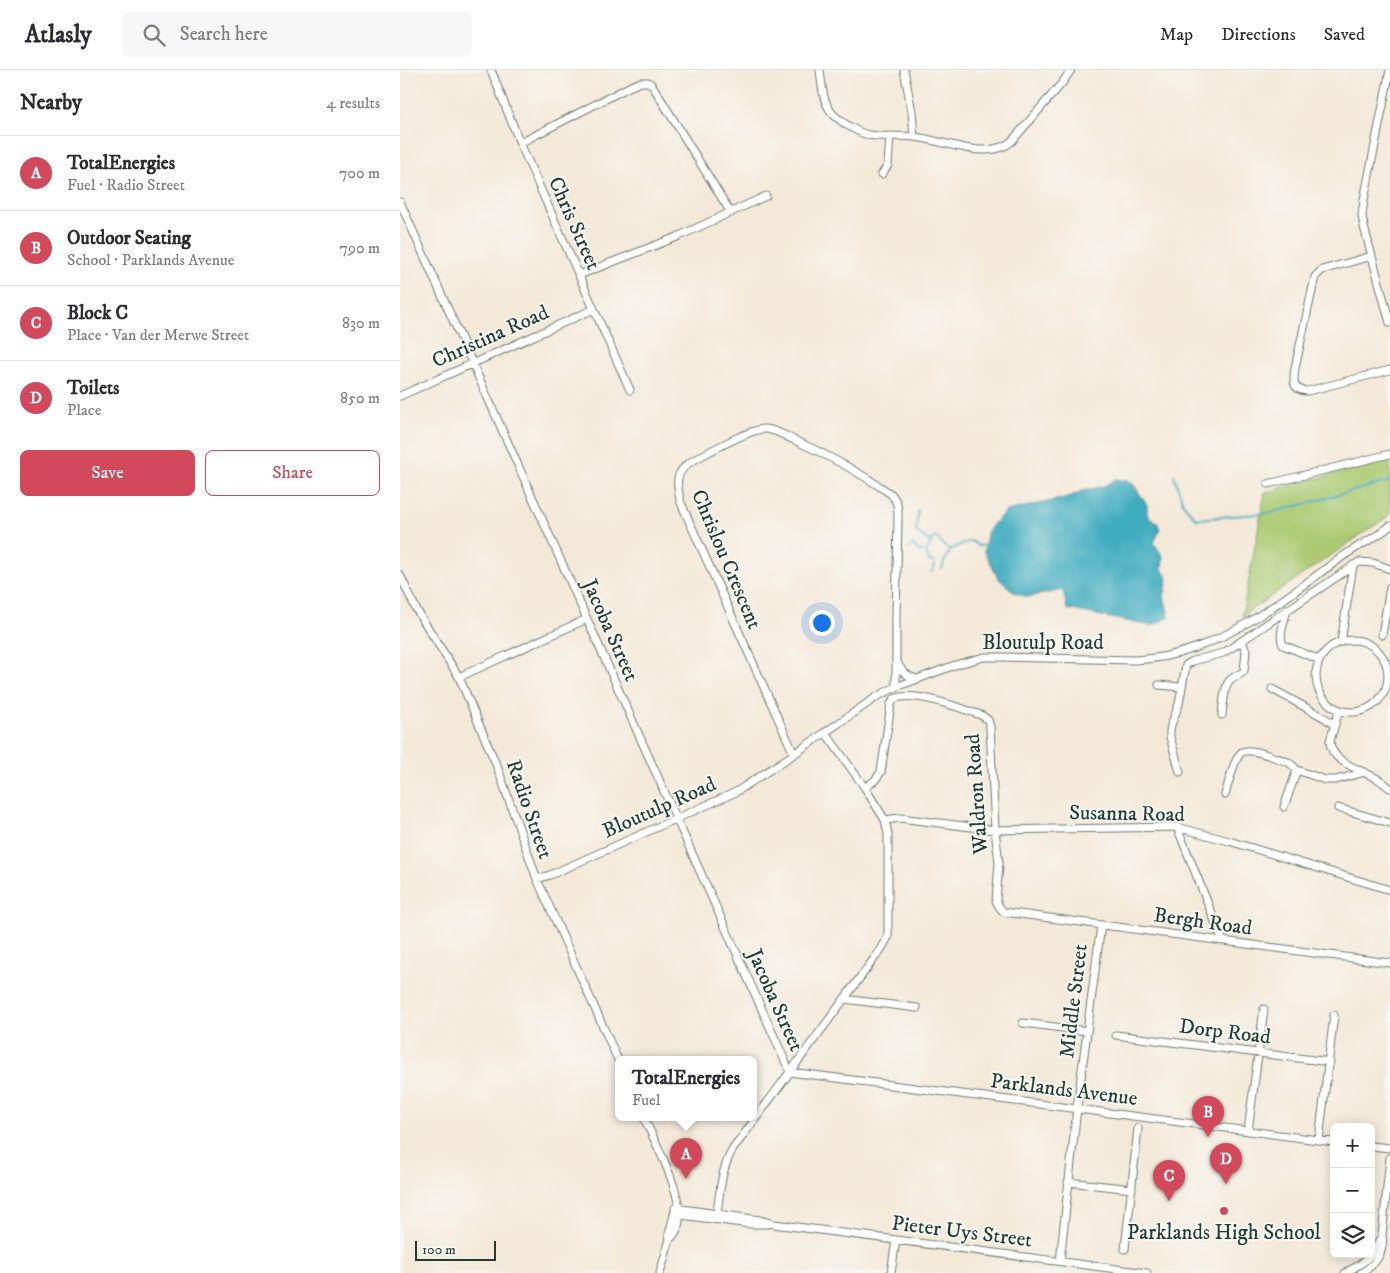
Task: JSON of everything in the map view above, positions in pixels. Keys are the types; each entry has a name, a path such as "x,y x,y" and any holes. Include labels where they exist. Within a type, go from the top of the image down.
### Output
{"street":[{"name":"Chris Street","path":"491,70 520,143 630,390"},
{"path":"820,70 822,91 826,103 833,113 860,132 869,135 914,137 982,150 998,149 1012,141 1063,82 1071,70"},
{"path":"904,70 912,112 914,137"},
{"path":"1390,70 1362,208 1362,220 1390,323"},
{"path":"520,143 641,82 648,82 652,85 731,213"},
{"path":"882,174 888,165 890,136"},
{"path":"579,275 677,237 766,196"},
{"name":"Jacoba Street","path":"400,202 790,1072"},
{"path":"1372,256 1322,270 1315,277 1295,368 1294,384 1298,390 1308,392 1390,370"},
{"name":"Christina Road","path":"400,396 472,362 594,309"},
{"name":"Chrislou Crescent","path":"794,754 681,503 677,479 684,466 744,435 765,429 776,431 857,472 896,498 898,518 896,687"},
{"path":"1268,484 1390,454"},
{"name":"Bloutulp Road","path":"536,879 550,875 736,792 874,699 896,687 955,665 984,657 1135,660 1160,657 1196,648 1230,633 1389,527"},
{"path":"1180,772 1170,731 1178,704 1185,667 1188,663 1223,653 1359,562 1373,563 1390,569"},
{"path":"1341,642 1353,565"},
{"name":"Radio Street","path":"400,574 416,609 459,677 498,769 536,879 616,1056"},
{"path":"1341,574 1351,580"},
{"path":"1382,635 1390,587"},
{"path":"1288,609 1281,636 1283,645 1320,660"},
{"path":"459,677 587,619"},
{"path":"1353,640 1365,643 1376,650 1383,660 1387,671 1387,684 1382,695 1374,704 1363,710 1351,712 1339,710 1328,704 1316,683 1316,671 1320,660 1325,652 1341,642 1353,640"},
{"path":"1222,715 1227,683 1244,671 1246,651 1242,641"},
{"path":"896,661 903,671 916,680"},
{"path":"1159,685 1181,687"},
{"path":"1272,690 1325,718 1334,725"},
{"name":"Waldron Road","path":"865,788 882,772 892,702 897,698 905,696 940,702 984,716 988,720 990,727 999,872 996,900 1002,911 1011,914"},
{"path":"1339,710 1330,741 1333,753 1345,763 1365,772 1390,788"},
{"path":"757,1117 882,948 888,937 888,834 885,820 865,788 825,732"},
{"path":"1225,794 1236,759 1242,752 1253,751 1288,762 1297,770 1325,780 1336,780 1365,772"},
{"path":"1284,808 1297,770"},
{"path":"1338,808 1390,823"},
{"name":"Susanna Road","path":"885,820 898,818 995,830 1177,827 1229,840 1390,890"},
{"path":"1177,827 1223,941"},
{"name":"Bergh Road","path":"1011,914 1390,963"},
{"name":"Middle Street","path":"1060,1261 1077,1108 1101,925"},
{"path":"844,999 917,1008"},
{"path":"1248,1131 1264,1009"},
{"path":"1320,1140 1334,1015"},
{"path":"1022,1022 1087,1031"},
{"name":"Dorp Road","path":"1116,1035 1330,1062"},
{"name":"Parklands Avenue","path":"790,1072 1330,1141"},
{"path":"645,1121 674,1185 678,1210 669,1234 670,1239 660,1273"},
{"path":"717,1217 724,1170 728,1157 754,1121"},
{"path":"1125,1250 1138,1128"},
{"path":"1375,1146 1390,1148"},
{"path":"1362,1273 1376,1261 1382,1247 1390,1158"},
{"path":"1068,1182 1132,1189"},
{"name":"Pieter Uys Street","path":"678,1210 717,1217 760,1220 774,1224 1060,1261 1111,1271 1147,1273"},
{"path":"1346,1273 1371,1257 1382,1235"},
{"path":"891,1273 896,1240"},
{"path":"1382,1247 1390,1244"}],"green space":[{"path":"1390,459 1390,515 1242,616 1265,492"}],"water":[{"path":"1116,479 1132,482 1147,505 1147,515 1157,522 1160,529 1154,543 1163,557 1162,569 1168,579 1164,596 1169,617 1151,626 1067,609 1063,590 1028,597 1015,593 998,578 984,551 988,529 1006,511 1069,497 1082,491 1104,486"}],"waterway":[{"path":"1174,475 1183,503 1196,519 1270,513 1390,481"},
{"path":"918,510 916,532 931,542"},
{"path":"908,548 913,545 919,551 926,551 932,539 936,536 950,550 963,543 972,541 978,546 985,545"},
{"path":"942,569 950,551"},
{"path":"926,552 929,561 935,565 932,572"}],"place":[{"name":"Outdoor Seating","path":"1208,1137"},
{"name":"TotalEnergies","path":"686,1179"},
{"name":"Toilets","path":"1226,1184"},
{"name":"Block C","path":"1169,1201"},
{"name":"Parklands High School","path":"1224,1211"}]}
